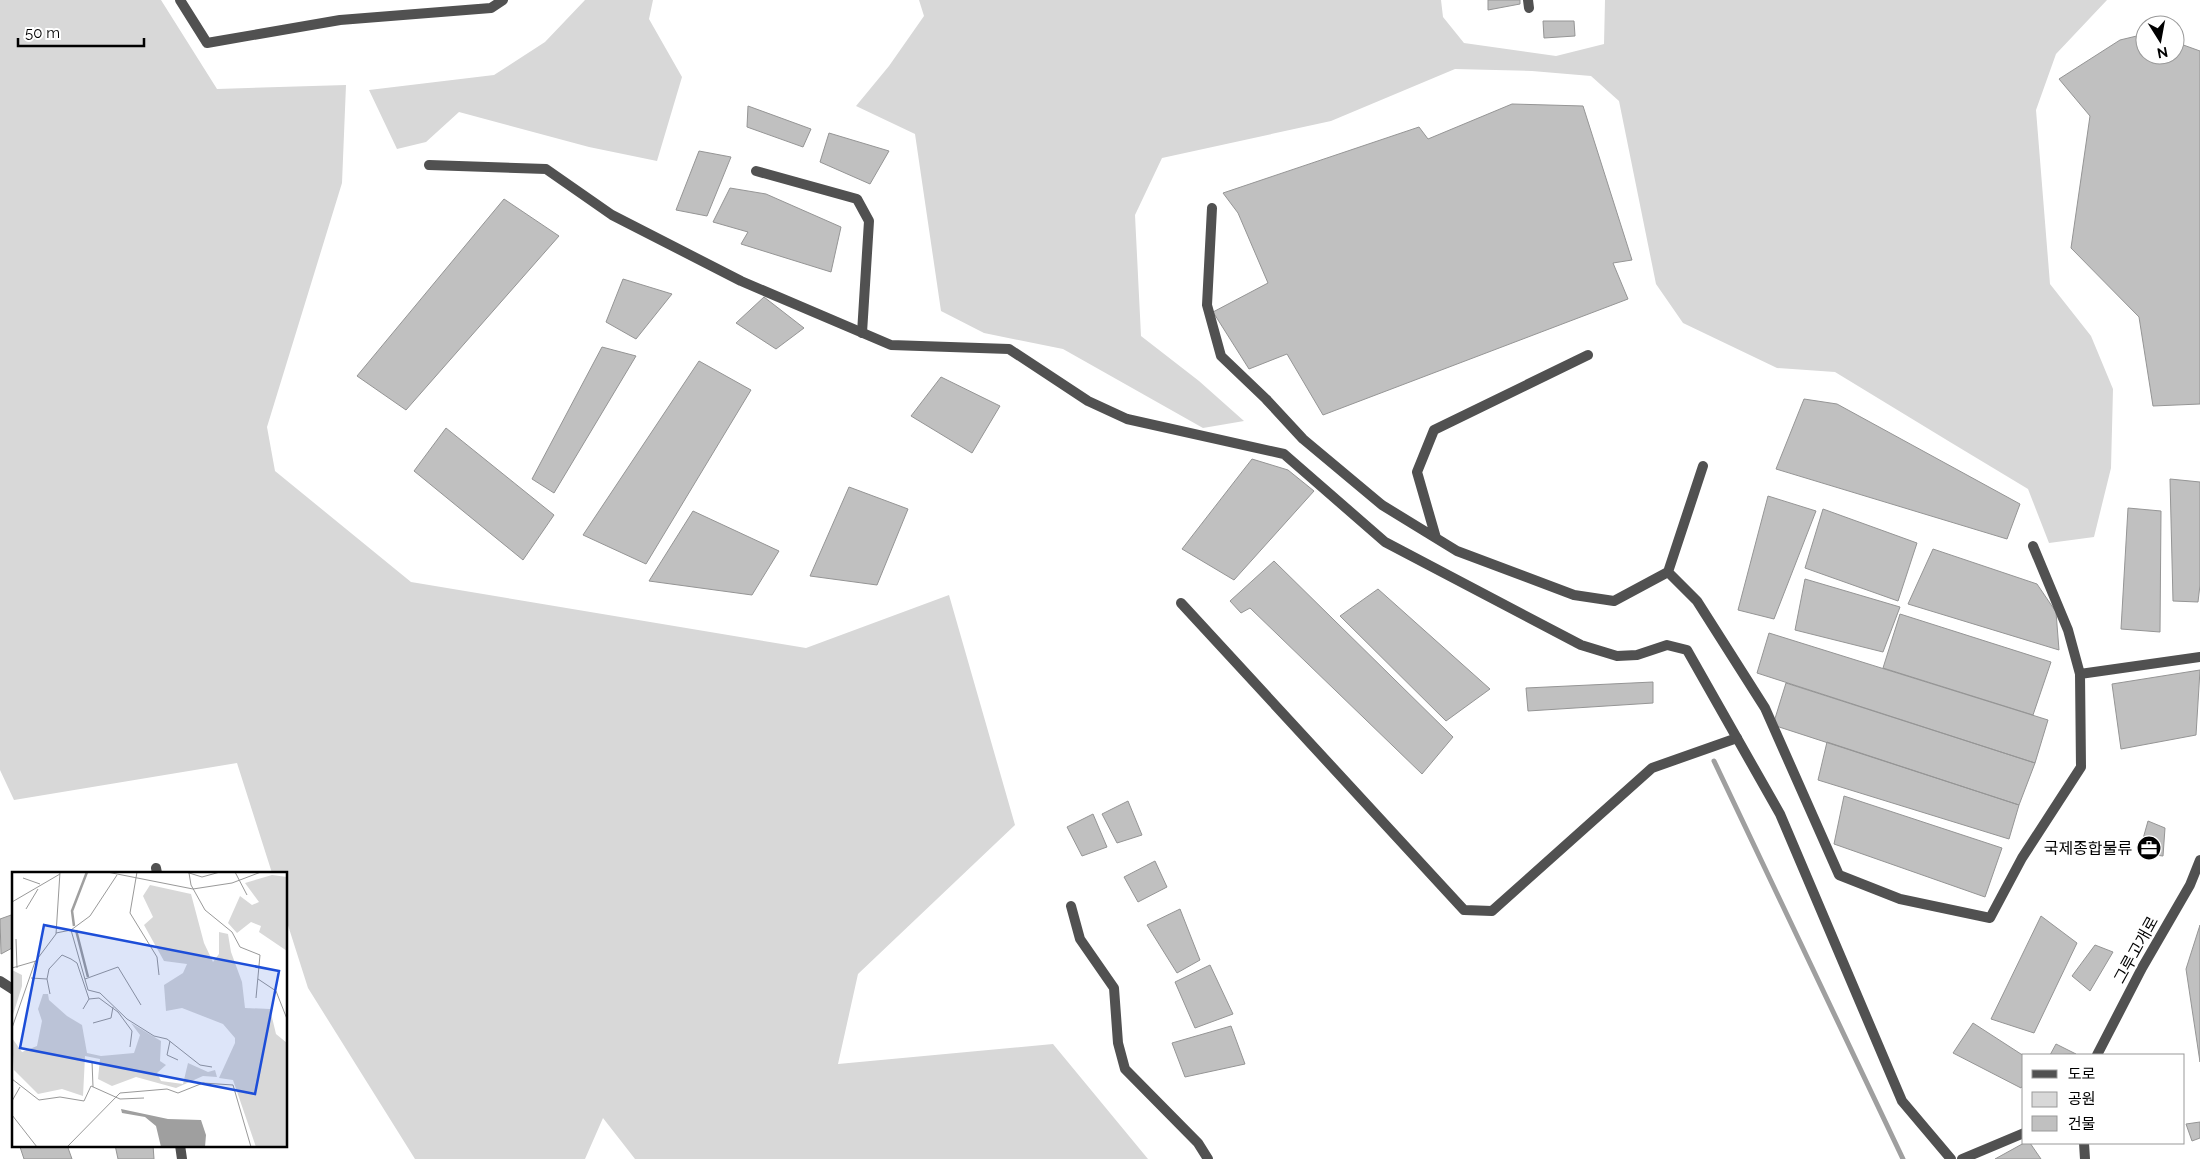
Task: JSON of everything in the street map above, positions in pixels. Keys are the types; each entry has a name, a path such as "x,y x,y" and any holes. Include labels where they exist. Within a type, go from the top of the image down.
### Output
{"street":[{"path":"180,0 207,43 340,20 491,8 503,0"},
{"path":"428,165 546,169 612,215 742,281 891,345 1008,349 1088,401 1127,419 1284,454 1386,542 1581,645 1617,656 1637,655 1667,645 1687,650 1780,814 1902,1101 1951,1159"},
{"path":"756,171 857,199 869,221 862,333"},
{"path":"1212,208 1206,305 1220,356 1266,400 1303,440 1382,505 1457,551 1574,594 1614,601 1668,572 1703,466"},
{"path":"1436,538 1417,472 1434,430 1588,355"},
{"path":"1668,572 1697,601 1765,708 1839,875 1900,899 1990,918 2022,858 2080,767 2080,674 2068,630 2032,546"},
{"path":"1181,603 1464,910 1492,911 1652,768 1737,738"},
{"path":"2080,674 2200,657"},
{"name":"그루고개로","path":"2098,1054 2142,968 2190,885 2200,860"},
{"path":"1071,906 1080,939 1114,988 1118,1043 1125,1069 1198,1143 1208,1159"},
{"path":"0,981 12,989"},
{"path":"1962,1159 2022,1134"},
{"path":"2084,1144 2085,1159"},
{"path":"180,1146 182,1159"}],"green space":[{"path":"0,0 161,0 217,89 346,85 342,183 267,427 275,471 411,582 806,648 949,595 1015,825 858,974 838,1064 1053,1044 1148,1159 635,1159 603,1118 585,1159 415,1159 308,988 288,925 288,872 272,872 237,763 14,800 0,770"},
{"path":"585,0 653,0 649,19 682,77 657,161 589,147 459,112 426,142 397,149 369,90 494,75 545,42"},
{"path":"919,0 1441,0 1443,17 1464,43 1556,56 1604,44 1605,0 2107,0 2056,54 2036,110 2050,284 2091,336 2113,389 2111,468 2094,537 2049,543 2028,489 1835,372 1777,368 1683,323 1656,284 1619,101 1591,76 1532,71 1455,69 1331,121 1162,158 1135,215 1141,336 1199,381 1244,421 1203,428 1063,349 984,333 941,311 915,134 856,106 889,66 924,16"}],"building":[{"path":"1488,0 1520,0 1520,4 1488,10"},
{"path":"1543,21 1574,21 1575,36 1544,38"},
{"path":"2135,36 2135,65 2185,65 2185,46 2200,51 2200,404 2153,406 2139,317 2071,248 2090,116 2059,79 2120,40"},
{"path":"1512,104 1583,106 1632,260 1613,263 1628,299 1323,415 1287,354 1249,369 1213,312 1268,283 1238,213 1223,193 1419,127 1428,139"},
{"path":"748,106 811,129 803,147 747,127"},
{"path":"829,133 889,151 870,184 820,162"},
{"path":"699,151 731,157 707,216 676,210"},
{"path":"730,188 766,194 841,227 831,272 741,244 748,232 713,222"},
{"path":"504,199 559,236 406,410 357,376"},
{"path":"623,279 672,294 636,339 606,322"},
{"path":"764,297 804,328 776,349 736,323"},
{"path":"602,347 636,356 554,493 532,479"},
{"path":"699,361 751,390 646,564 583,535"},
{"path":"941,377 1000,406 972,453 911,416"},
{"path":"1804,399 1837,404 2020,504 2007,539 1776,469"},
{"path":"446,428 554,515 523,560 414,471"},
{"path":"1252,459 1288,470 1314,491 1234,580 1182,549"},
{"path":"2170,479 2200,482 2200,585 2198,602 2173,601"},
{"path":"849,487 908,509 877,585 810,576"},
{"path":"1768,496 1816,511 1774,619 1738,610"},
{"path":"2128,508 2161,511 2160,632 2121,629"},
{"path":"1823,509 1917,543 1898,601 1805,568"},
{"path":"693,511 779,551 752,595 649,581"},
{"path":"1933,549 2037,584 2056,612 2059,650 1908,604"},
{"path":"1274,561 1453,737 1422,774 1250,608 1241,613 1230,601"},
{"path":"1805,579 1900,607 1883,652 1795,630"},
{"path":"1378,589 1490,689 1446,721 1340,616"},
{"path":"1900,614 2051,662 2033,715 1883,668"},
{"path":"1769,633 2048,720 2035,763 1757,673"},
{"path":"2200,670 2196,735 2121,749 2112,684"},
{"path":"1653,682 1653,703 1528,711 1526,688"},
{"path":"1786,683 2035,763 2019,805 1773,725"},
{"path":"1827,742 2019,805 2009,839 1818,780"},
{"path":"1844,796 2002,848 1985,897 1834,844"},
{"path":"1128,801 1142,835 1117,843 1102,814"},
{"path":"1093,814 1107,847 1082,856 1067,827"},
{"path":"2148,821 2165,828 2163,856 2139,853"},
{"path":"1155,861 1167,887 1138,902 1124,877"},
{"path":"1180,909 1200,960 1177,973 1147,925"},
{"path":"12,915 12,948 1,954 0,919"},
{"path":"2041,916 2077,943 2034,1033 1991,1019"},
{"path":"2200,925 2200,1062 2186,969"},
{"path":"2095,945 2113,952 2090,991 2072,976"},
{"path":"1210,965 1233,1014 1195,1028 1175,982"},
{"path":"1973,1023 2022,1055 2022,1087 2021,1088 1953,1053"},
{"path":"1231,1026 1245,1064 1185,1077 1172,1043"},
{"path":"2056,1044 2076,1054 2051,1054"},
{"path":"2200,1122 2200,1138 2192,1141 2186,1124"},
{"path":"2022,1144 2031,1144 2041,1159 1995,1159"},
{"path":"67,1146 72,1159 24,1159 20,1147"},
{"path":"115,1146 153,1146 154,1159 118,1159"}],"waterway":[{"path":"1714,761 1903,1159"}],"place":[{"name":"국제종합물류","path":"2149,848"}]}
